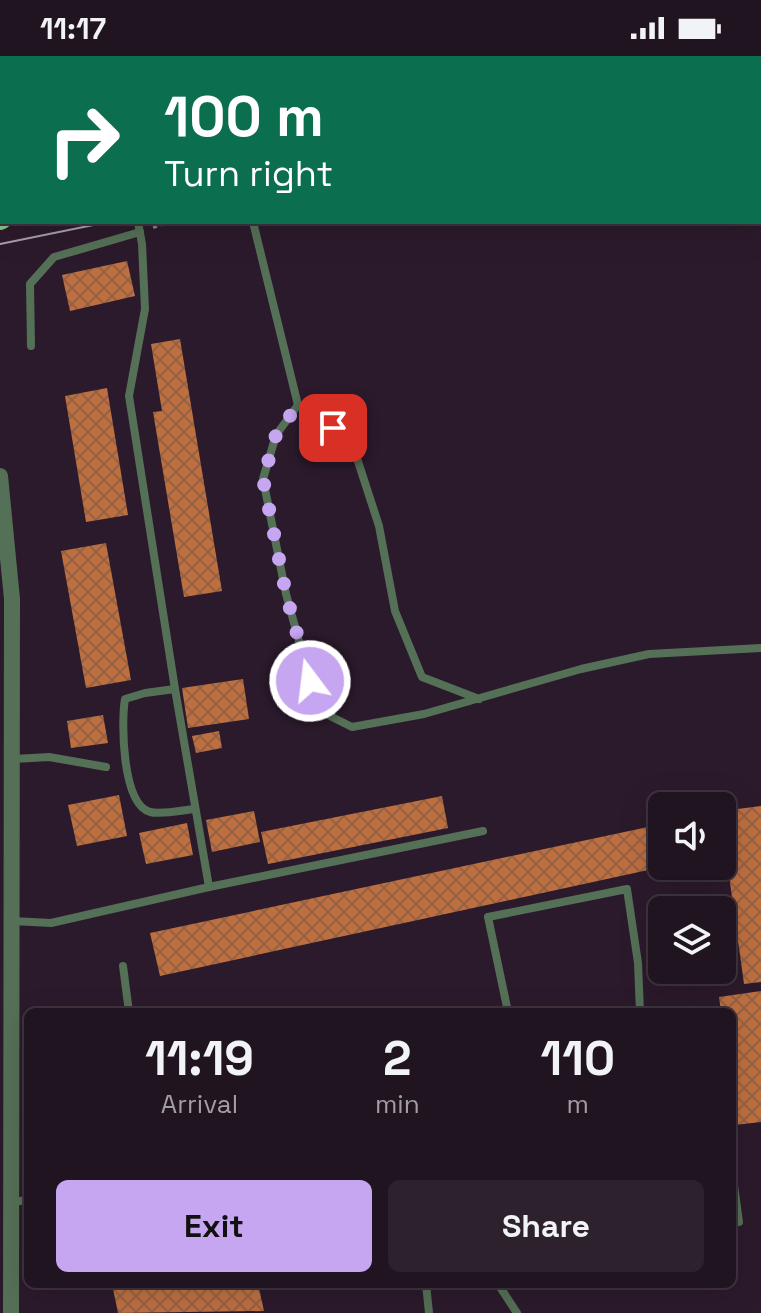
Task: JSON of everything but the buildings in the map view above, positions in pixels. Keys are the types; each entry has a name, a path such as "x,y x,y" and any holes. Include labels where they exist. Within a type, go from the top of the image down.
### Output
{"street":[{"path":"0,476 12,599 12,921 6,1026 13,1195 11,1313"}],"lane":[{"path":"253,224 298,405"},
{"path":"31,346 30,284 54,257 139,227 145,309 129,396 209,887"},
{"path":"298,405 276,435 263,479 286,594 318,710 352,727 424,714 581,669 649,654 761,648"},
{"path":"298,405 314,410 353,446 379,526 395,611 422,677 479,699"},
{"path":"175,689 125,699 121,722 129,776 138,804 151,812 195,809"},
{"path":"14,759 49,757 106,767"},
{"path":"12,921 51,923 483,831"},
{"path":"507,1008 488,917 627,889 638,963 640,1008"},
{"path":"123,966 128,1008"},
{"path":"736,1200 739,1222"},
{"path":"426,1288 429,1313"},
{"path":"501,1288 517,1313"}],"tram line":[{"path":"0,244 98,224"}],"route":[{"path":"310,681 286,594 263,479 276,435 298,405 314,410 333,428"}]}
